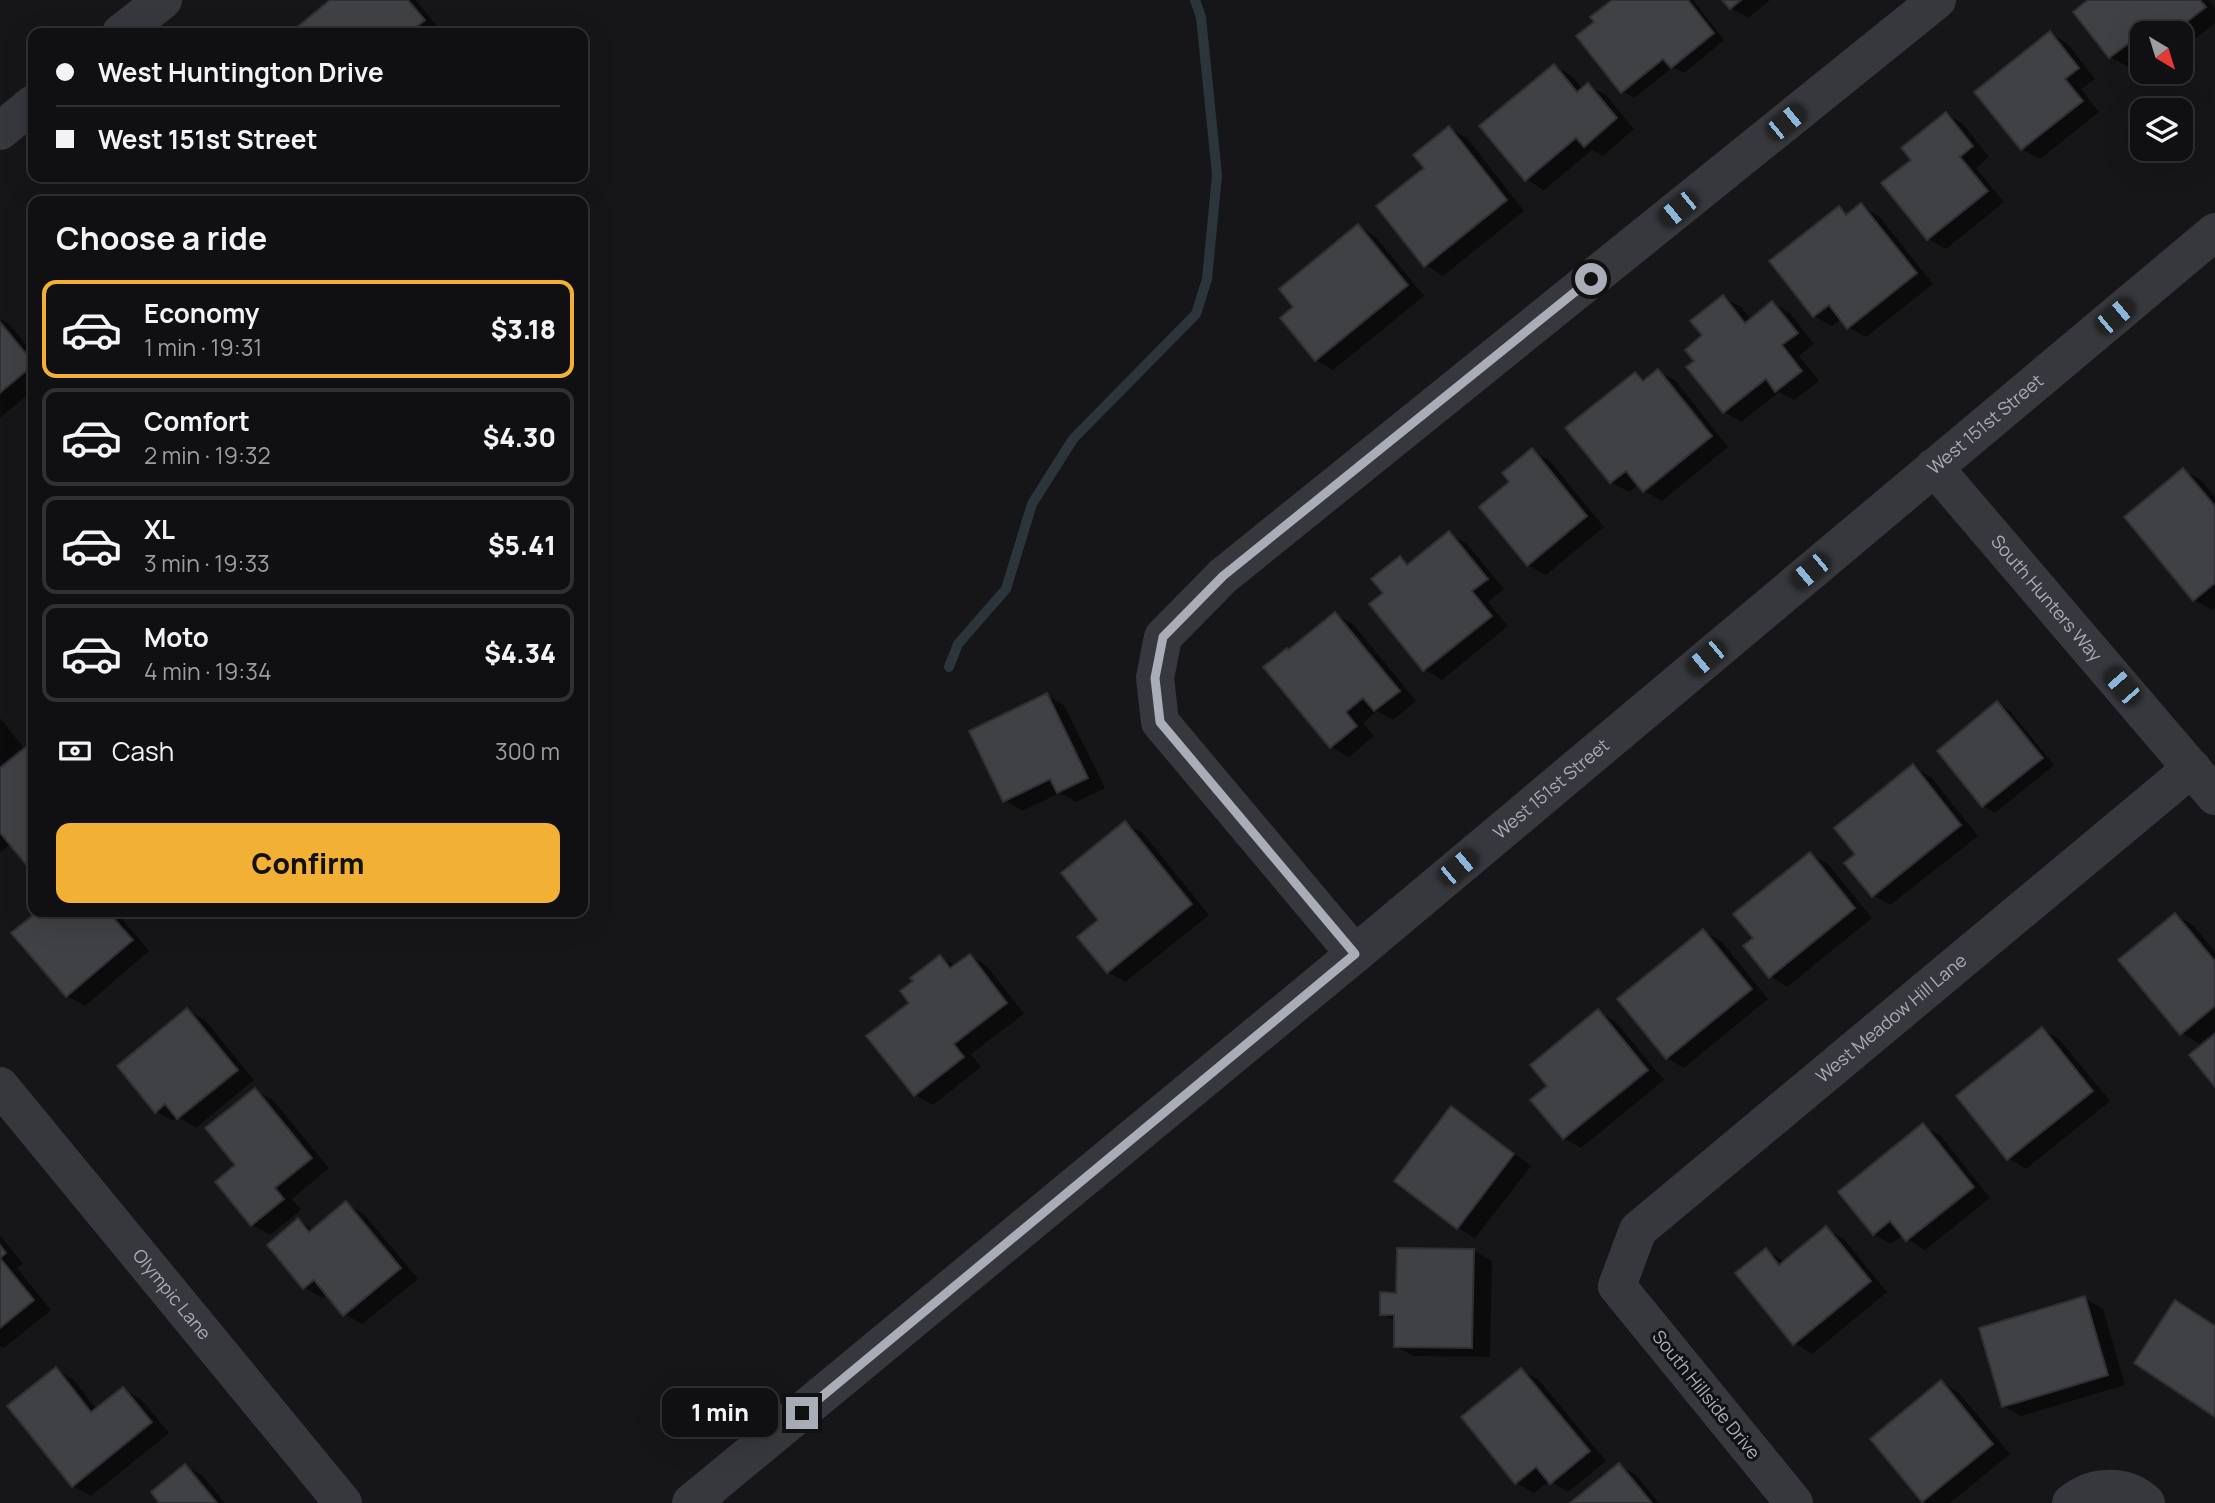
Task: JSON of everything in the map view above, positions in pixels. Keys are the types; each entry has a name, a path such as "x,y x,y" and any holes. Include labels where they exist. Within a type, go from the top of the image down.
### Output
{"street":[{"path":"127,28 163,0"},
{"path":"1355,954 1160,722 1155,678 1163,637 1223,576 1937,0"},
{"path":"1,128 28,108"},
{"name":"West 151st Street","path":"691,1503 1355,954 2215,232"},
{"name":"South Hunters Way","path":"1934,467 2204,782"},
{"name":"West Meadow Hill Lane","path":"1617,1286 1638,1230 2204,782"},
{"name":"Olympic Lane","path":"0,1086 343,1503"},
{"name":"South Hillside Drive","path":"1617,1286 1794,1503"},
{"path":"2071,1503 2089,1492 2107,1488 2125,1490 2146,1503"}],"building":[{"path":"330,0 408,0 425,20 415,28 296,28"},
{"path":"1612,0 1688,0 1714,33 1671,68 1663,59 1621,93 1576,36 1594,22 1590,17"},
{"path":"1722,0 1741,0 1730,9"},
{"path":"2088,0 2200,0 2206,7 2188,21 2130,21 2130,47 2128,44 2109,58 2073,12"},
{"path":"2050,31 2079,68 2065,79 2083,101 2021,150 1974,92"},
{"path":"1554,64 1577,92 1588,83 1617,118 1584,147 1576,138 1525,181 1479,126"},
{"path":"1946,112 1973,146 1960,157 1988,191 1927,240 1881,183 1911,160 1901,148"},
{"path":"1449,126 1507,200 1424,267 1376,206 1424,168 1413,155"},
{"path":"1861,203 1917,273 1847,329 1829,305 1813,317 1769,261 1839,206 1846,215"},
{"path":"1358,224 1408,285 1315,361 1280,318 1293,307 1279,289"},
{"path":"1723,295 1745,323 1772,301 1798,333 1782,345 1802,371 1775,392 1766,379 1723,413 1686,367 1694,361 1685,350 1702,335 1690,321"},
{"path":"0,322 28,356 28,369 0,393"},
{"path":"1658,369 1712,436 1643,492 1626,471 1610,483 1565,428 1635,372 1643,381"},
{"path":"1532,448 1587,516 1527,566 1479,507 1509,482 1502,473"},
{"path":"2183,468 2215,506 2215,583 2193,601 2124,517"},
{"path":"1449,531 1488,579 1472,591 1492,616 1423,671 1369,604 1383,593 1371,579 1400,556 1407,565"},
{"path":"1335,612 1400,691 1374,711 1363,698 1346,712 1357,726 1330,748 1263,667"},
{"path":"1047,693 1088,778 1057,793 1050,779 1003,802 969,731"},
{"path":"1997,701 2043,758 1982,807 1937,751"},
{"path":"28,745 28,867 0,833 0,768"},
{"path":"1913,764 1961,825 1872,897 1844,863 1855,854 1834,828"},
{"path":"1125,821 1192,904 1107,973 1077,937 1098,920 1061,873"},
{"path":"1810,852 1855,908 1769,978 1743,946 1753,938 1733,914"},
{"path":"2175,913 2215,961 2215,1006 2180,1035 2118,960"},
{"path":"31,917 112,917 133,940 66,997 11,933"},
{"path":"1703,929 1752,989 1666,1059 1617,999"},
{"path":"970,954 1007,1003 954,1044 964,1057 914,1096 866,1036 909,1003 900,991 913,981 910,978 940,955 950,968"},
{"path":"187,1008 238,1070 177,1119 165,1104 155,1113 117,1066"},
{"path":"1598,1009 1648,1070 1563,1139 1530,1100 1547,1086 1530,1065"},
{"path":"2042,1027 2093,1091 2007,1160 1956,1096"},
{"path":"2215,1034 2215,1087 2189,1055"},
{"path":"255,1088 312,1158 275,1188 284,1199 251,1226 215,1182 235,1165 205,1128"},
{"path":"1451,1106 1514,1154 1457,1229 1394,1181"},
{"path":"1923,1123 1974,1187 1906,1241 1890,1221 1873,1235 1838,1192"},
{"path":"346,1201 401,1268 343,1316 314,1280 303,1289 267,1245 298,1218 309,1232"},
{"path":"1826,1226 1871,1281 1793,1345 1735,1273 1766,1248 1779,1265"},
{"path":"0,1245 6,1253 0,1258"},
{"path":"1397,1248 1474,1249 1472,1348 1394,1347 1394,1315 1380,1315 1380,1292 1396,1293"},
{"path":"0,1258 34,1300 0,1328"},
{"path":"2085,1296 2108,1375 2002,1407 1979,1328"},
{"path":"2175,1300 2215,1326 2215,1417 2134,1363"},
{"path":"56,1367 91,1412 123,1387 152,1422 72,1487 7,1406"},
{"path":"1521,1368 1590,1451 1550,1484 1536,1467 1515,1484 1461,1417"},
{"path":"1941,1380 1993,1444 1922,1502 1870,1439"},
{"path":"1619,1463 1652,1503 1570,1503"},
{"path":"185,1464 217,1503 159,1503 151,1492"}],"waterway":[{"path":"949,667 958,644 1006,589 1032,504 1073,439 1196,314 1207,279 1217,175 1201,17 1195,0"}],"route":[{"path":"802,1413 1355,954 1160,722 1155,678 1163,637 1223,576 1591,279"}]}
